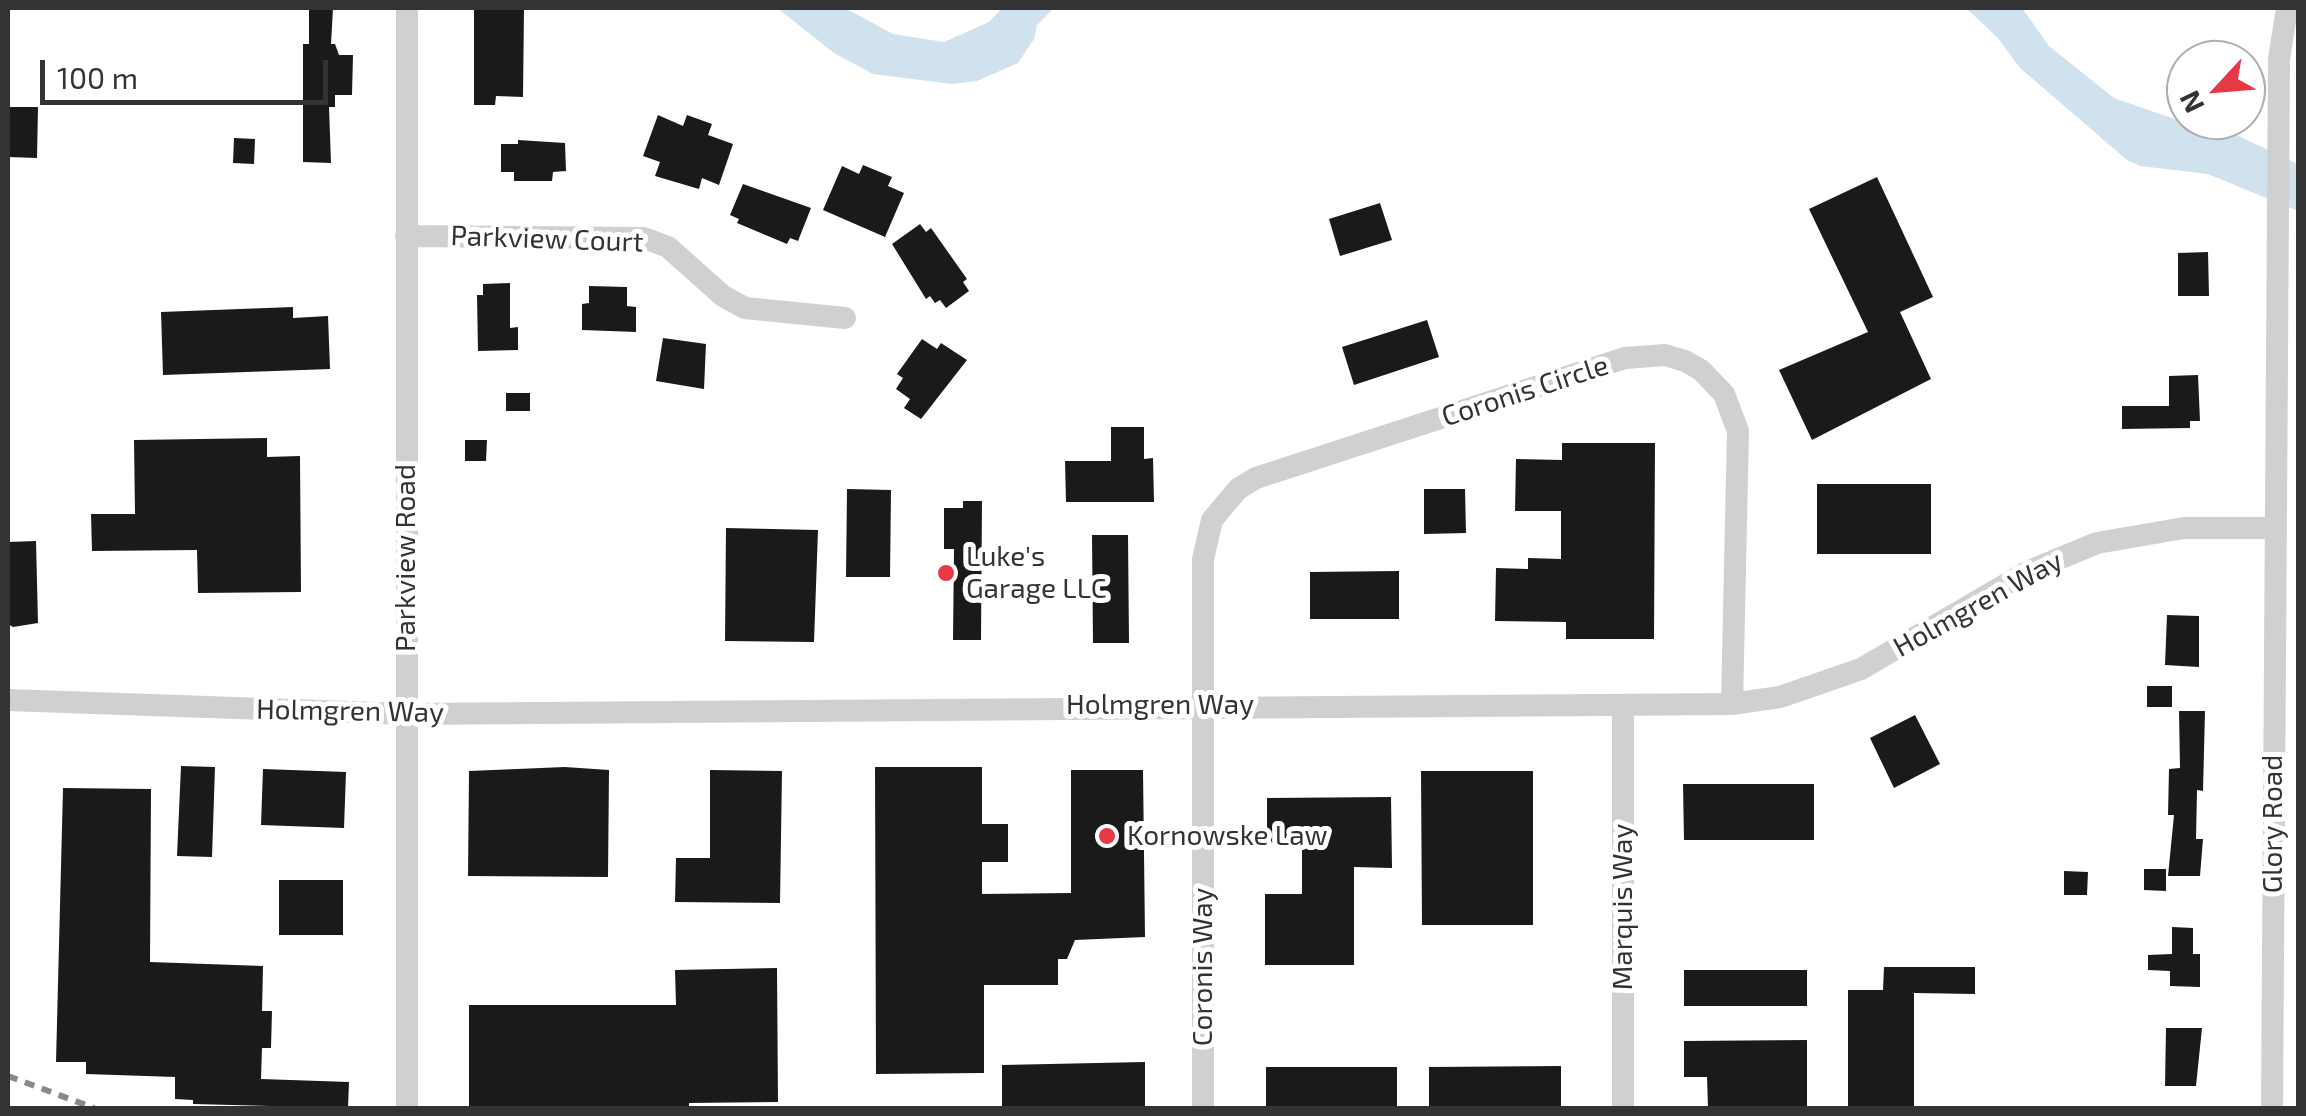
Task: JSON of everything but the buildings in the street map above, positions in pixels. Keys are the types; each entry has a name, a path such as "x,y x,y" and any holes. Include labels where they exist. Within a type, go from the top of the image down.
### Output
{"street":[{"name":"Parkview Road","path":"406,8 406,1108"},
{"name":"Glory Road","path":"2271,8 2289,59"},
{"name":"Glory Road","path":"2272,1108 2278,137 2289,59 2287,8"},
{"name":"Parkview Court","path":"406,236 644,238 668,248 723,296 745,308 845,318"},
{"name":"Coronis Circle","path":"1203,705 1205,539 1212,520 1238,489 1256,478 1643,354 1666,355 1701,370 1724,394 1734,414 1738,431 1732,704"},
{"name":"Holmgren Way","path":"8,700 406,714 1732,704 1780,697 1861,670 2027,572 2097,543 2184,528 2274,528"},
{"name":"Marquis Way","path":"1623,704 1623,1108"},
{"name":"Coronis Way","path":"1203,705 1203,1108"}],"water":[{"path":"777,8 845,8 893,34 944,42 989,22 1002,8 1054,8 1037,25 1034,39 1018,63 977,81 952,84 873,74 834,53"},
{"path":"1966,8 2022,8 2049,46 2114,98 2166,116 2166,140 2247,140 2298,164 2298,211 2208,174 2140,166 2127,160 2020,68 1997,37"}],"railway":[{"path":"8,1076 94,1108"}],"place":[{"name":"Luke's Garage LLC","path":"946,573"},
{"name":"Kornowske Law","path":"1107,836"}]}
